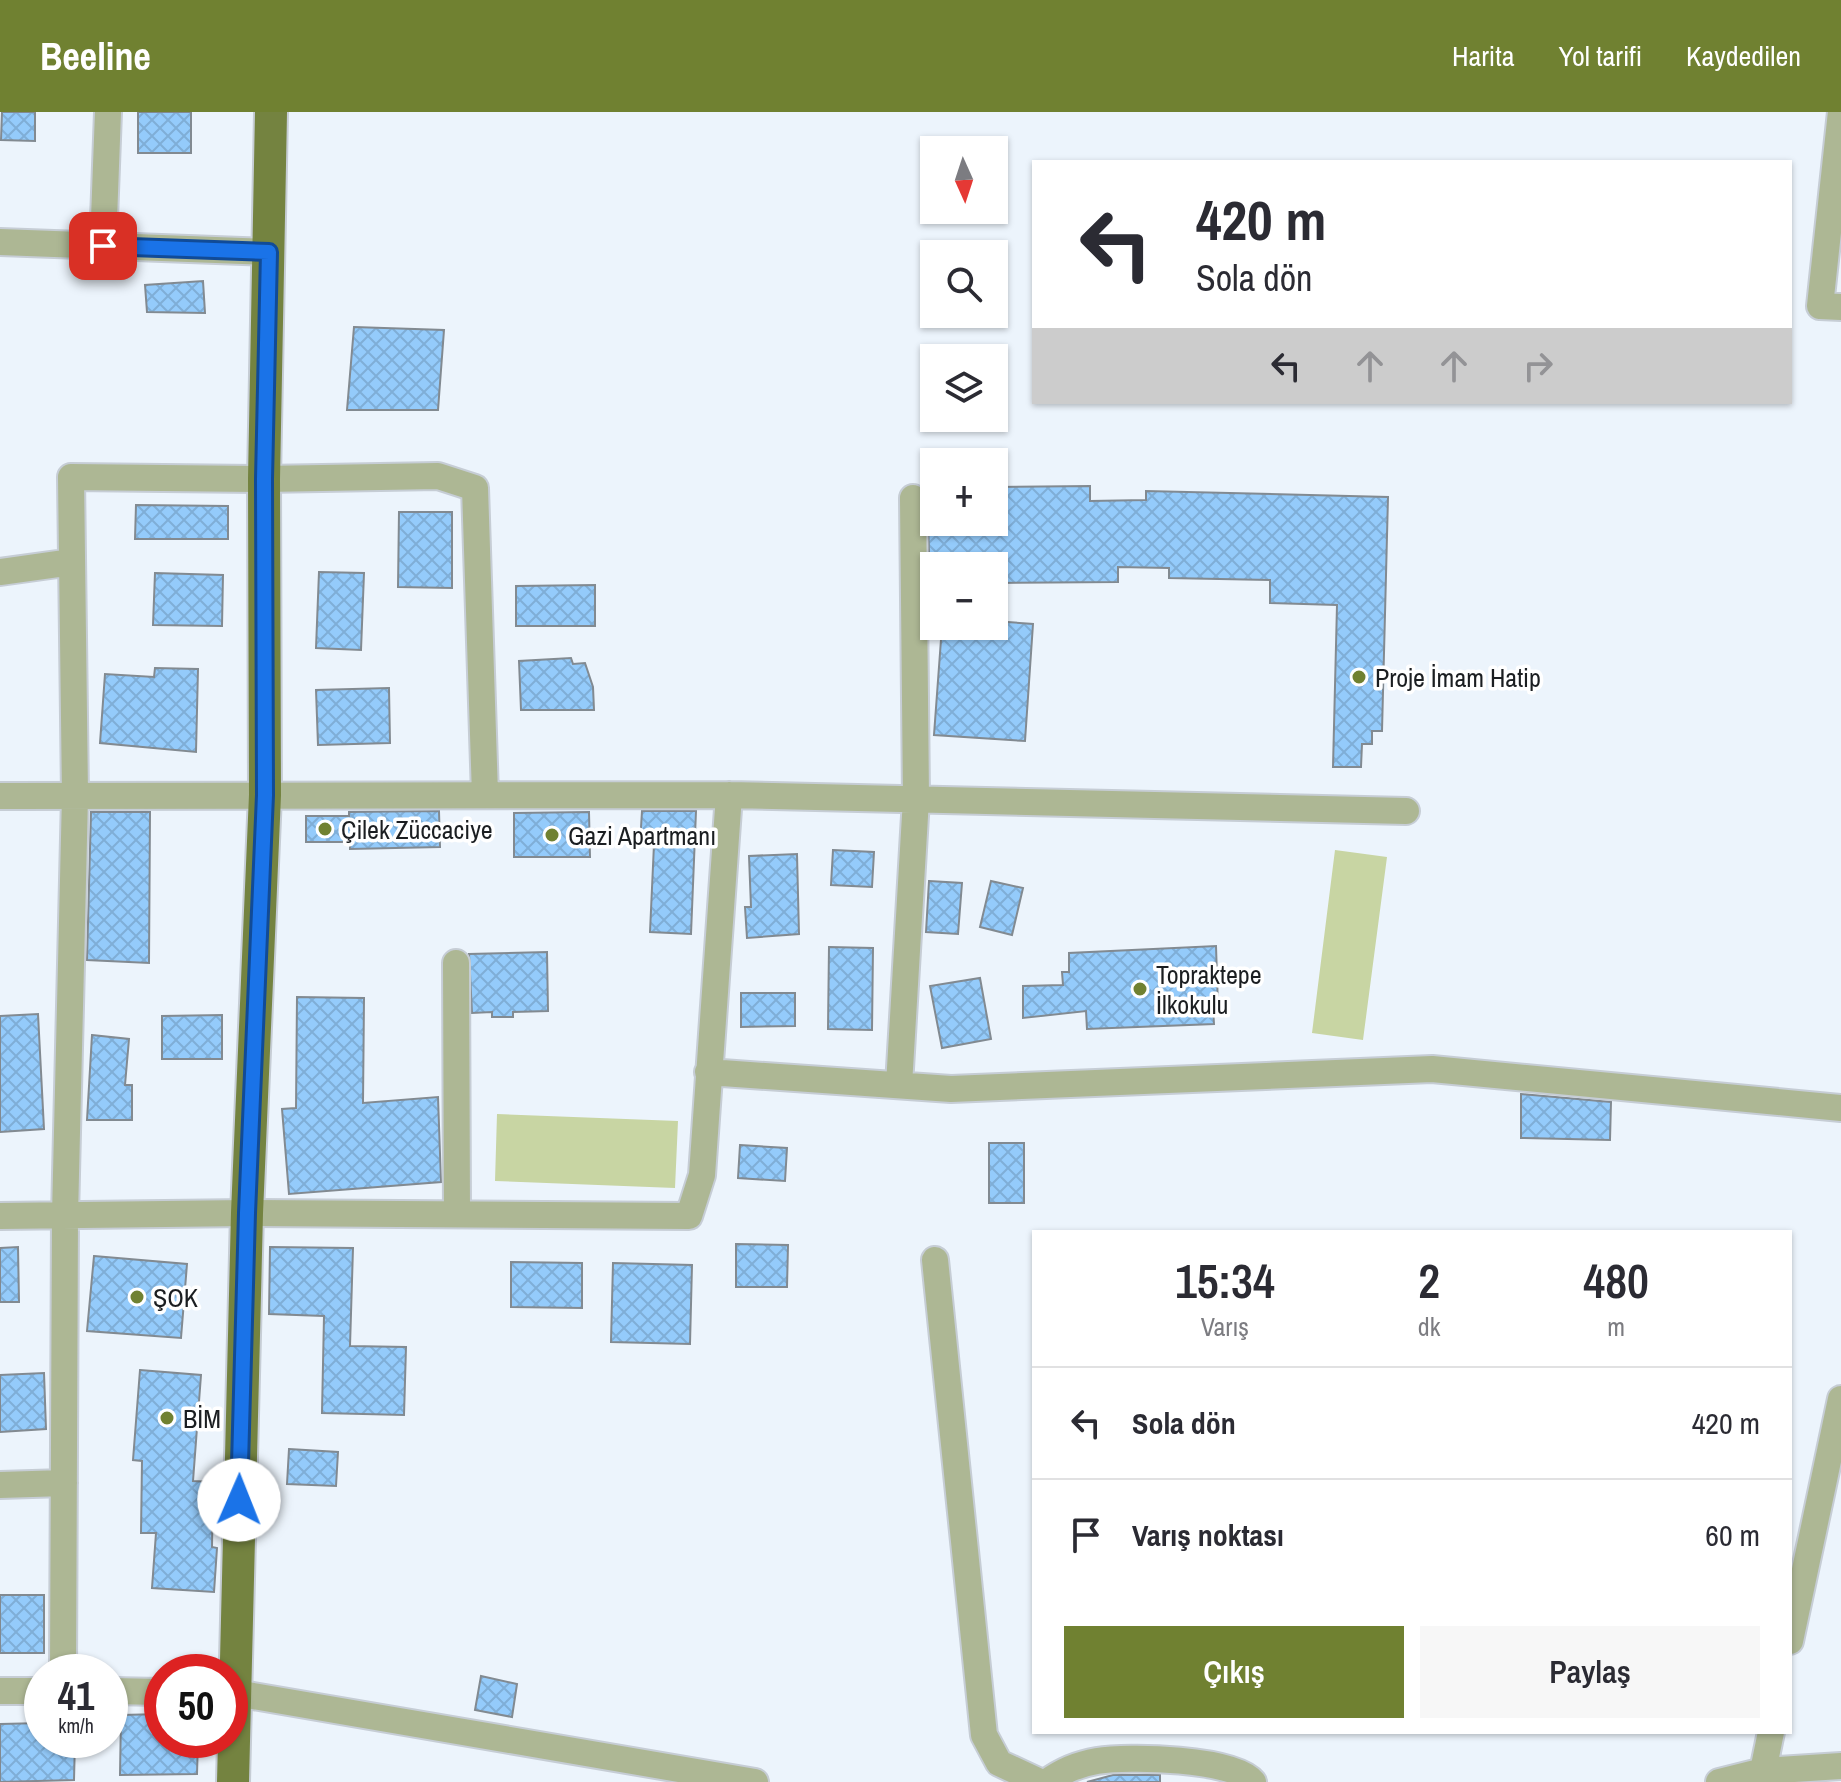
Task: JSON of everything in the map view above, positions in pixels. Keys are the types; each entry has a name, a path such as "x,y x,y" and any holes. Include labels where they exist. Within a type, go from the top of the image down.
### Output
{"main road":[{"path":"233,1654 247,1213 265,795 264,479 271,112"},
{"path":"233,1758 233,1782"}],"street":[{"path":"103,246 108,112"},
{"path":"1841,112 1820,306 1841,307"},
{"path":"0,242 269,252"},
{"path":"63,1654 65,1216 75,796 71,477 264,479 438,476 475,488 485,795"},
{"path":"899,1085 916,799 913,498"},
{"path":"0,572 72,562"},
{"path":"0,1216 247,1213 689,1216 702,1175 729,795"},
{"path":"0,796 729,795 1406,811"},
{"path":"456,963 457,1214"},
{"path":"708,1072 951,1089 1432,1069 1841,1108"},
{"path":"935,1260 984,1735 999,1763 1040,1782"},
{"path":"1792,1632 1841,1399"},
{"path":"0,1485 64,1483"},
{"path":"0,1691 24,1691"},
{"path":"248,1695 755,1782"},
{"path":"1763,1771 1771,1734"},
{"path":"1047,1782 1082,1764 1134,1758 1236,1769 1253,1782"},
{"path":"1719,1782 1763,1771 1841,1766"}],"green space":[{"path":"1335,850 1387,857 1363,1040 1312,1033"},
{"path":"497,1114 678,1121 675,1188 495,1181"}],"building":[{"path":"2,112 35,112 35,141 1,140"},
{"path":"138,112 191,112 191,153 138,153"},
{"path":"203,281 205,313 147,312 145,285"},
{"path":"354,327 444,330 438,410 347,410"},
{"name":"Proje İmam Hatip","path":"1090,486 1090,501 1146,500 1146,491 1388,497 1382,731 1372,731 1372,744 1362,744 1361,767 1333,767 1337,605 1270,603 1270,580 1169,578 1169,568 1118,567 1118,582 1008,583 1008,552 929,552 928,536 1008,536 1008,487"},
{"path":"136,505 228,506 228,539 135,539"},
{"path":"399,512 452,512 452,588 398,587"},
{"path":"319,572 364,573 361,650 316,648"},
{"path":"155,573 223,575 222,626 153,625"},
{"path":"595,585 595,626 516,626 516,586"},
{"path":"1008,622 1033,624 1025,741 934,735 941,640 1008,640"},
{"path":"571,658 573,664 585,663 593,687 594,710 521,710 519,661"},
{"path":"155,668 198,669 196,752 100,743 105,674 154,677"},
{"path":"389,688 390,743 318,745 316,690"},
{"path":"439,811 440,847 350,849 350,842 306,842 306,816"},
{"path":"642,811 696,811 691,934 650,932 654,844 640,844"},
{"path":"91,812 150,812 149,963 87,960"},
{"name":"Gazi Apartmanı","path":"589,812 590,857 514,857 514,813"},
{"path":"833,850 874,852 872,887 831,885"},
{"path":"797,854 799,934 747,938 745,907 751,907 749,856"},
{"path":"929,881 962,883 958,934 926,932"},
{"path":"991,881 1023,888 1012,935 980,927"},
{"name":"Topraktepe İlkokulu","path":"1216,946 1218,1007 1213,1007 1214,1024 1087,1029 1086,1011 1023,1018 1023,986 1063,985 1062,972 1069,972 1069,953"},
{"path":"829,947 873,948 872,1030 828,1029"},
{"path":"547,952 548,1011 513,1012 513,1017 492,1017 492,1012 472,1013 469,954"},
{"path":"980,978 991,1039 942,1048 930,986"},
{"path":"741,993 795,993 795,1026 741,1027"},
{"path":"297,997 364,998 363,1103 438,1097 441,1182 289,1194 282,1109 296,1108"},
{"path":"38,1014 44,1129 0,1132 0,1016"},
{"path":"222,1015 222,1059 162,1059 162,1016"},
{"path":"92,1035 129,1039 125,1085 132,1085 132,1120 87,1120"},
{"path":"1521,1094 1611,1102 1610,1140 1521,1138"},
{"path":"989,1143 1024,1143 1024,1203 989,1203"},
{"path":"740,1145 787,1148 785,1181 738,1178"},
{"path":"736,1244 788,1245 787,1287 736,1287"},
{"path":"18,1247 19,1302 0,1302 0,1248"},
{"path":"270,1247 353,1248 350,1346 406,1347 404,1415 322,1413 324,1316 269,1314"},
{"name":"ŞOK","path":"94,1256 187,1264 181,1338 87,1331"},
{"path":"511,1262 582,1263 582,1308 511,1307"},
{"path":"613,1263 692,1265 690,1344 611,1342"},
{"path":"140,1370 201,1375 193,1481 213,1482 212,1547 217,1548 214,1592 152,1588 156,1533 141,1533 142,1461 133,1460"},
{"path":"44,1373 46,1429 0,1432 0,1375"},
{"path":"289,1449 338,1452 336,1486 287,1484"},
{"path":"0,1595 44,1595 44,1653 0,1653"},
{"path":"481,1676 517,1684 512,1717 475,1710"},
{"path":"144,1714 144,1758 197,1758 197,1774 120,1775 120,1758 128,1758 128,1715"},
{"path":"24,1723 24,1758 75,1758 74,1780 0,1782 0,1724"},
{"path":"1113,1775 1160,1775 1160,1782 1087,1782"}],"place":[{"name":"Proje İmam Hatip","path":"1359,677"},
{"name":"Çilek Züccaciye","path":"325,829"},
{"name":"Gazi Apartmanı","path":"552,835"},
{"name":"Topraktepe İlkokulu","path":"1140,989"},
{"name":"ŞOK","path":"137,1297"},
{"name":"BİM","path":"167,1418"}],"route":[{"path":"103,246 269,252 264,479 265,795 247,1213 239,1500"}]}
